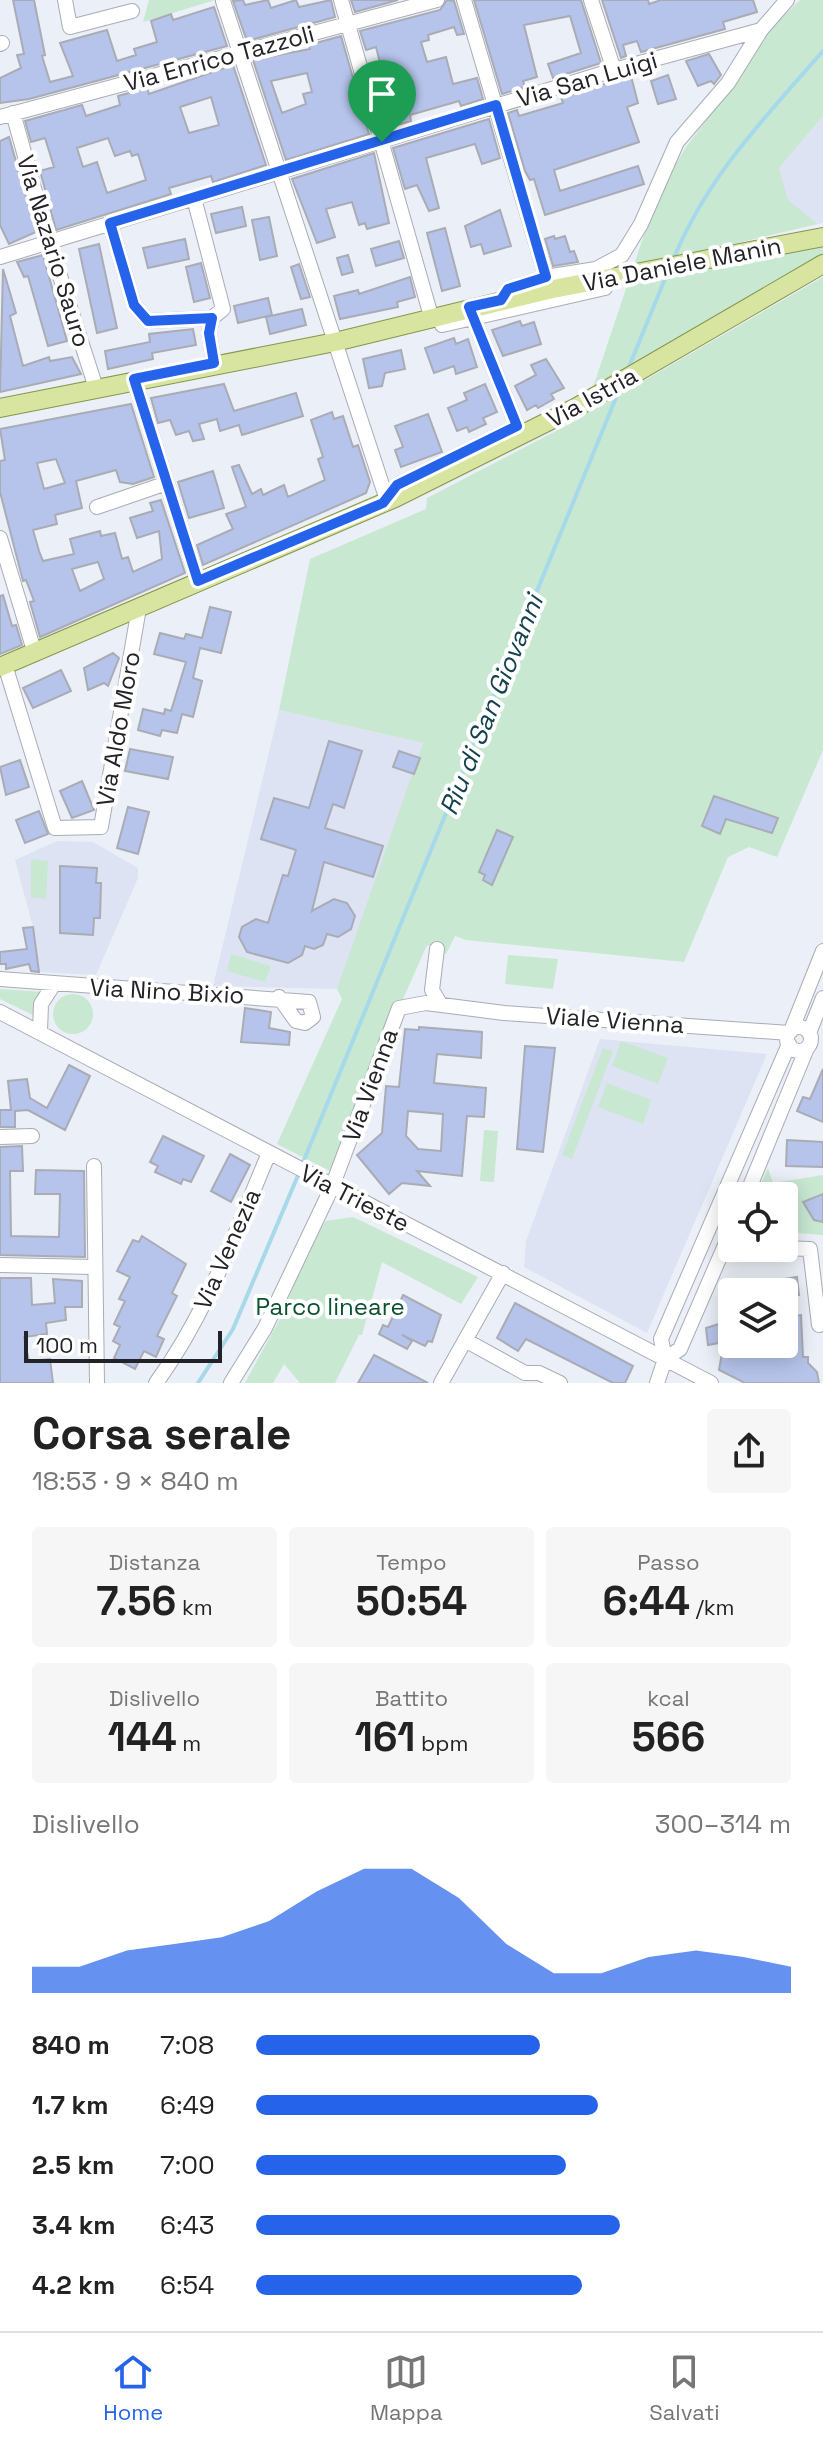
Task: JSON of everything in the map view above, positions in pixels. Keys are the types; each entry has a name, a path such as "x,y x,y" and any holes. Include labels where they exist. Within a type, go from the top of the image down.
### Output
{"main road":[{"name":"Via Daniele Manin","path":"0,408 214,363 335,342 431,316 471,313 501,300 823,240"},
{"name":"Via Istria","path":"2,666 387,500 576,405 823,262"}],"street":[{"path":"65,0 70,27 132,11"},
{"path":"341,0 431,316"},
{"name":"Via Enrico Tazzoli","path":"7,115 437,0"},
{"path":"464,0 546,277"},
{"path":"591,0 614,70"},
{"path":"501,300 508,289 546,277 596,269 622,255 641,224 677,142 728,83 761,30 787,0"},
{"path":"223,1 387,500"},
{"name":"Via San Luigi","path":"0,257 496,105 761,30"},
{"name":"Via Nazario Sauro","path":"7,115 96,388"},
{"path":"110,223 134,305 148,321 212,318 223,309 194,198"},
{"path":"335,342 354,344 471,313 632,278"},
{"path":"387,500 397,485 517,426 471,313"},
{"path":"212,318 209,333 214,363"},
{"path":"134,379 198,581"},
{"path":"97,507 167,483"},
{"path":"0,538 35,654"},
{"name":"Via Aldo Moro","path":"2,666 55,828 101,827 139,608"},
{"path":"434,1004 432,990 437,949"},
{"path":"657,1383 665,1359 661,1339 823,951"},
{"name":"Via Nino Bixio","path":"0,979 279,997"},
{"name":"Via Nino Bixio","path":"40,1032 41,1004 54,984"},
{"path":"752,1182 812,1040 823,998"},
{"name":"Viale Vienna","path":"434,1004 790,1036 801,1028 812,1040"},
{"name":"Via Vienna","path":"326,1185 397,1013 403,1006 434,1004"},
{"name":"Via Trieste","path":"0,1012 326,1185 503,1273 711,1383"},
{"path":"0,1137 32,1136"},
{"name":"Via Venezia","path":"156,1383 175,1357 217,1282 273,1156"},
{"path":"94,1166 97,1383"},
{"path":"231,1383 265,1328 326,1185"},
{"path":"798,1249 810,1249 819,1325"},
{"path":"665,1359 680,1349 721,1262"},
{"path":"0,1265 94,1267"},
{"path":"441,1383 503,1273"},
{"path":"465,1340 525,1373 539,1373 560,1383"}],"shaded area":[{"path":"823,116 823,223 818,224 787,200 779,168"},
{"path":"279,710 423,743 374,895 337,989 213,986"},
{"path":"57,841 93,842 138,868 138,878 96,975 39,972 33,927 15,860"},
{"path":"600,1039 767,1054 647,1333 524,1267 526,1241"}],"green space":[{"path":"149,0 215,0 143,22"},
{"path":"800,0 823,0 823,116 779,168 788,200 818,224 694,253 692,271 823,243 823,255 658,350 645,380 823,277 823,750 777,857 749,847 728,857 684,962 466,940 455,936 446,954 427,945 403,999 397,1002 330,1171 277,1144 342,999 337,989 423,743 279,710 310,559 426,509 427,498 583,417 657,196 686,147 734,84 767,32"},
{"path":"31,859 48,861 46,899 31,897"},
{"path":"231,954 271,966 265,982 227,971"},
{"path":"508,955 558,959 553,989 505,984"},
{"path":"0,989 42,992 35,1016 0,999"},
{"path":"73,994 87,1000 93,1014 87,1028 73,1034 59,1028 53,1014 59,1000"},
{"path":"621,1041 668,1058 658,1084 612,1066"},
{"path":"603,1048 613,1051 572,1159 562,1155"},
{"path":"607,1083 651,1100 643,1124 598,1107"},
{"path":"484,1130 498,1131 494,1182 480,1181"},
{"path":"768,1168 773,1182 762,1182"},
{"path":"823,1175 823,1235 798,1233 798,1182 779,1182"},
{"name":"Parco lineare","path":"353,1217 478,1277 461,1304 382,1262 362,1335 359,1335 335,1383 300,1383 284,1364 273,1383 245,1383 282,1315 312,1240 326,1221"}],"building":[{"path":"13,0 34,0 45,55 42,56 50,82 73,76 60,43 107,30 117,61 136,55 134,49 157,42 151,21 171,14 173,20 214,7 227,46 29,99 0,103 0,78 21,68 17,55 24,54"},
{"path":"243,0 245,5 268,0 271,8 296,0 299,7 331,0 335,17 247,41 233,1"},
{"path":"351,0 398,0 355,12"},
{"path":"447,0 454,1 464,34 457,35 454,27 428,35 429,40 421,42 427,62 446,57 453,84 477,78 483,99 461,106 459,101 410,115 411,121 388,128 378,93 387,90 376,47 366,50 360,31 440,10"},
{"path":"474,0 581,0 601,63 553,78 548,64 581,53 570,16 524,25 537,77 523,81 525,87 502,94"},
{"path":"602,0 648,0 649,4 661,0 753,0 757,12 723,22 725,29 641,52 637,41 623,45 626,56 621,58"},
{"path":"341,36 369,134 286,160 253,60 310,49 309,45","holes":["307,73 312,92 303,94 306,104 282,113 271,81"]},
{"path":"709,54 721,75 714,84 711,81 698,86 686,61"},
{"path":"233,65 266,165 213,182 211,176 169,188 171,194 56,230 40,171 54,167 45,138 31,142 25,121 82,105 86,116 120,105 118,96 147,88 149,94","holes":["211,97 219,125 189,133 180,107","108,138 115,156 130,151 132,156 138,154 146,180 107,193 97,162 83,167 77,148"]},
{"path":"668,75 676,99 658,104 651,81"},
{"path":"631,76 638,103 627,107 639,142 554,170 560,191 638,166 644,184 545,215 534,179 530,180 525,171 508,113 517,110 519,116 563,103 561,97"},
{"path":"489,119 500,158 482,164 475,144 426,158 439,208 429,211 417,185 405,189 393,148"},
{"path":"9,137 36,232 9,244 0,225 0,141"},
{"path":"374,153 389,223 367,229 365,223 359,225 352,202 326,209 335,237 317,243 292,179"},
{"path":"242,207 246,226 216,233 211,214"},
{"path":"500,210 511,246 484,254 481,244 471,247 465,226"},
{"path":"269,217 277,256 260,260 252,220"},
{"path":"445,228 460,286 442,291 427,233"},
{"path":"554,236 555,239 565,236 570,252 574,251 578,262 553,266 545,239"},
{"path":"185,239 189,259 148,268 143,248"},
{"path":"399,241 404,258 376,266 371,249"},
{"path":"99,244 117,328 97,333 79,249"},
{"path":"43,255 67,341 48,346 28,276 24,277 17,262"},
{"path":"348,255 353,272 342,275 337,258"},
{"path":"201,263 210,298 194,302 186,267"},
{"path":"299,264 310,297 301,299 291,267"},
{"path":"3,269 16,313 10,316 23,366 49,357 50,361 72,357 81,374 0,392"},
{"path":"410,277 415,297 397,302 398,307 340,319 334,296 358,290 359,294"},
{"path":"268,298 272,315 238,323 234,306"},
{"path":"302,309 306,325 270,334 266,317"},
{"path":"520,321 522,326 534,322 541,344 503,356 492,330"},
{"path":"193,329 196,345 152,353 153,359 108,369 105,351 150,342 149,334"},
{"path":"454,338 456,344 468,339 477,367 456,374 454,366 434,373 425,348"},
{"path":"401,350 405,369 385,373 382,386 369,388 363,359"},
{"path":"546,359 564,388 551,394 554,399 527,410 515,386 536,375 531,365"},
{"path":"224,384 234,411 296,393 303,416 242,435 239,425 220,431 217,419 199,424 204,439 193,441 189,431 176,435 170,420 158,423 151,398"},
{"path":"485,384 497,412 483,418 486,424 469,432 467,427 457,431 448,408 467,400 464,393"},
{"path":"131,404 154,477 133,484 120,482 116,470 76,481 82,508 55,515 57,524 33,530 39,551 43,561 74,554 70,539 100,531 101,536 115,533 122,559 128,557 133,572 162,559 159,531 137,538 130,518 153,511 150,503 161,500 185,573 40,637 30,602 34,601 26,580 23,581 0,492 0,461 5,460 0,429","holes":["56,459 65,483 44,489 37,463","98,562 104,579 80,591 72,569"]},
{"path":"332,412 334,419 343,416 353,447 358,445 370,482 366,493 203,565 197,545 233,529 226,514 246,507 232,467 239,465 252,494 261,489 263,495 284,485 288,497 325,480 318,459 323,457 311,420"},
{"path":"428,414 442,452 401,467 395,450 403,447 395,426"},
{"path":"213,471 224,508 189,518 178,482"},
{"path":"3,595 12,626 16,625 22,645 0,654 0,596"},
{"path":"210,607 231,612 221,653 200,648 193,678 202,681 193,717 182,714 177,733 162,730 160,736 138,730 143,709 164,714 165,709 171,711 186,662 154,654 160,633 184,639 186,634 202,638"},
{"path":"113,653 119,658 108,686 104,683 88,690 84,668"},
{"path":"61,670 71,691 33,708 23,688"},
{"path":"329,741 362,751 344,808 333,804 325,828 383,846 373,877 324,862 312,911 334,899 347,903 355,916 351,929 338,937 327,934 323,945 314,949 305,946 302,955 288,963 247,952 239,937 242,927 256,919 268,923 283,875 288,876 296,850 261,839 274,798 309,808"},
{"path":"130,749 173,757 168,779 125,771"},
{"path":"399,751 420,758 414,774 393,767"},
{"path":"20,760 29,787 6,795 0,767"},
{"path":"82,781 94,810 72,818 60,791"},
{"path":"714,796 778,818 772,833 726,819 720,834 702,826"},
{"path":"128,807 149,812 138,854 117,848"},
{"path":"39,811 48,834 25,843 16,820"},
{"path":"497,830 513,837 492,885 483,880 485,875 479,872"},
{"path":"60,866 97,868 96,883 101,883 100,918 94,918 93,935 60,933"},
{"path":"33,927 39,972 31,971 29,964 6,969 6,964 0,964 0,952 27,949 23,928"},
{"path":"245,1008 271,1012 269,1028 290,1032 289,1045 241,1042"},
{"path":"419,1027 482,1032 481,1058 437,1054 434,1083 486,1088 484,1117 467,1116 462,1176 417,1171 430,1186 402,1183 389,1194 357,1155 382,1133 386,1086 399,1087 405,1029 419,1030","holes":["408,1111 443,1114 441,1151 418,1149 406,1136"]},
{"path":"525,1046 555,1048 543,1152 517,1149"},
{"path":"69,1065 90,1076 65,1130 28,1110 15,1111 15,1127 0,1127 0,1110 11,1110 8,1081 27,1079 30,1098 47,1108"},
{"path":"823,1069 823,1122 797,1111 803,1097 810,1099"},
{"path":"163,1136 204,1156 191,1182 183,1179 181,1184 155,1172 158,1166 150,1162"},
{"path":"787,1140 823,1142 823,1167 786,1166"},
{"path":"22,1146 23,1171 10,1171 11,1236 59,1237 60,1194 35,1194 36,1170 84,1171 85,1257 0,1255 0,1147"},
{"path":"230,1154 250,1165 231,1202 211,1191"},
{"path":"823,1194 823,1222 814,1220 803,1202"},
{"path":"142,1236 186,1264 172,1293 177,1296 157,1336 164,1339 156,1357 144,1351 135,1369 114,1358 120,1345 113,1341 120,1327 114,1324 125,1301 119,1299 130,1277 117,1271 133,1240 139,1242"},
{"path":"0,1278 31,1278 32,1305 55,1303 53,1279 82,1281 82,1307 65,1307 66,1320 46,1323 47,1334 24,1337 29,1361 50,1359 53,1383 0,1383"},
{"path":"403,1295 441,1315 432,1342 428,1341 425,1346 402,1335 412,1341 407,1349 379,1334 383,1325 388,1327"},
{"path":"515,1303 633,1366 625,1383 613,1383 526,1339 518,1351 497,1338"},
{"path":"798,1315 801,1315 803,1357 808,1357 808,1363 817,1372 819,1383 745,1383 719,1370 721,1358 798,1358"},
{"path":"718,1324 718,1343 708,1345 706,1328"},
{"path":"374,1355 428,1383 358,1383"}],"waterway":[{"name":"Riu di San Giovanni","path":"674,258 703,201 721,174 823,51"},
{"name":"Riu di San Giovanni","path":"628,369 667,274"},
{"name":"Riu di San Giovanni","path":"302,1165 620,388"},
{"name":"Riu di San Giovanni","path":"198,1383 233,1329 299,1173"}],"route":[{"path":"496,105 546,277 508,289 501,300 469,307 517,426 397,485 383,503 302,540 198,581 134,379 214,363 209,333 212,318 148,321 134,305 110,223 382,142 496,105"}]}
